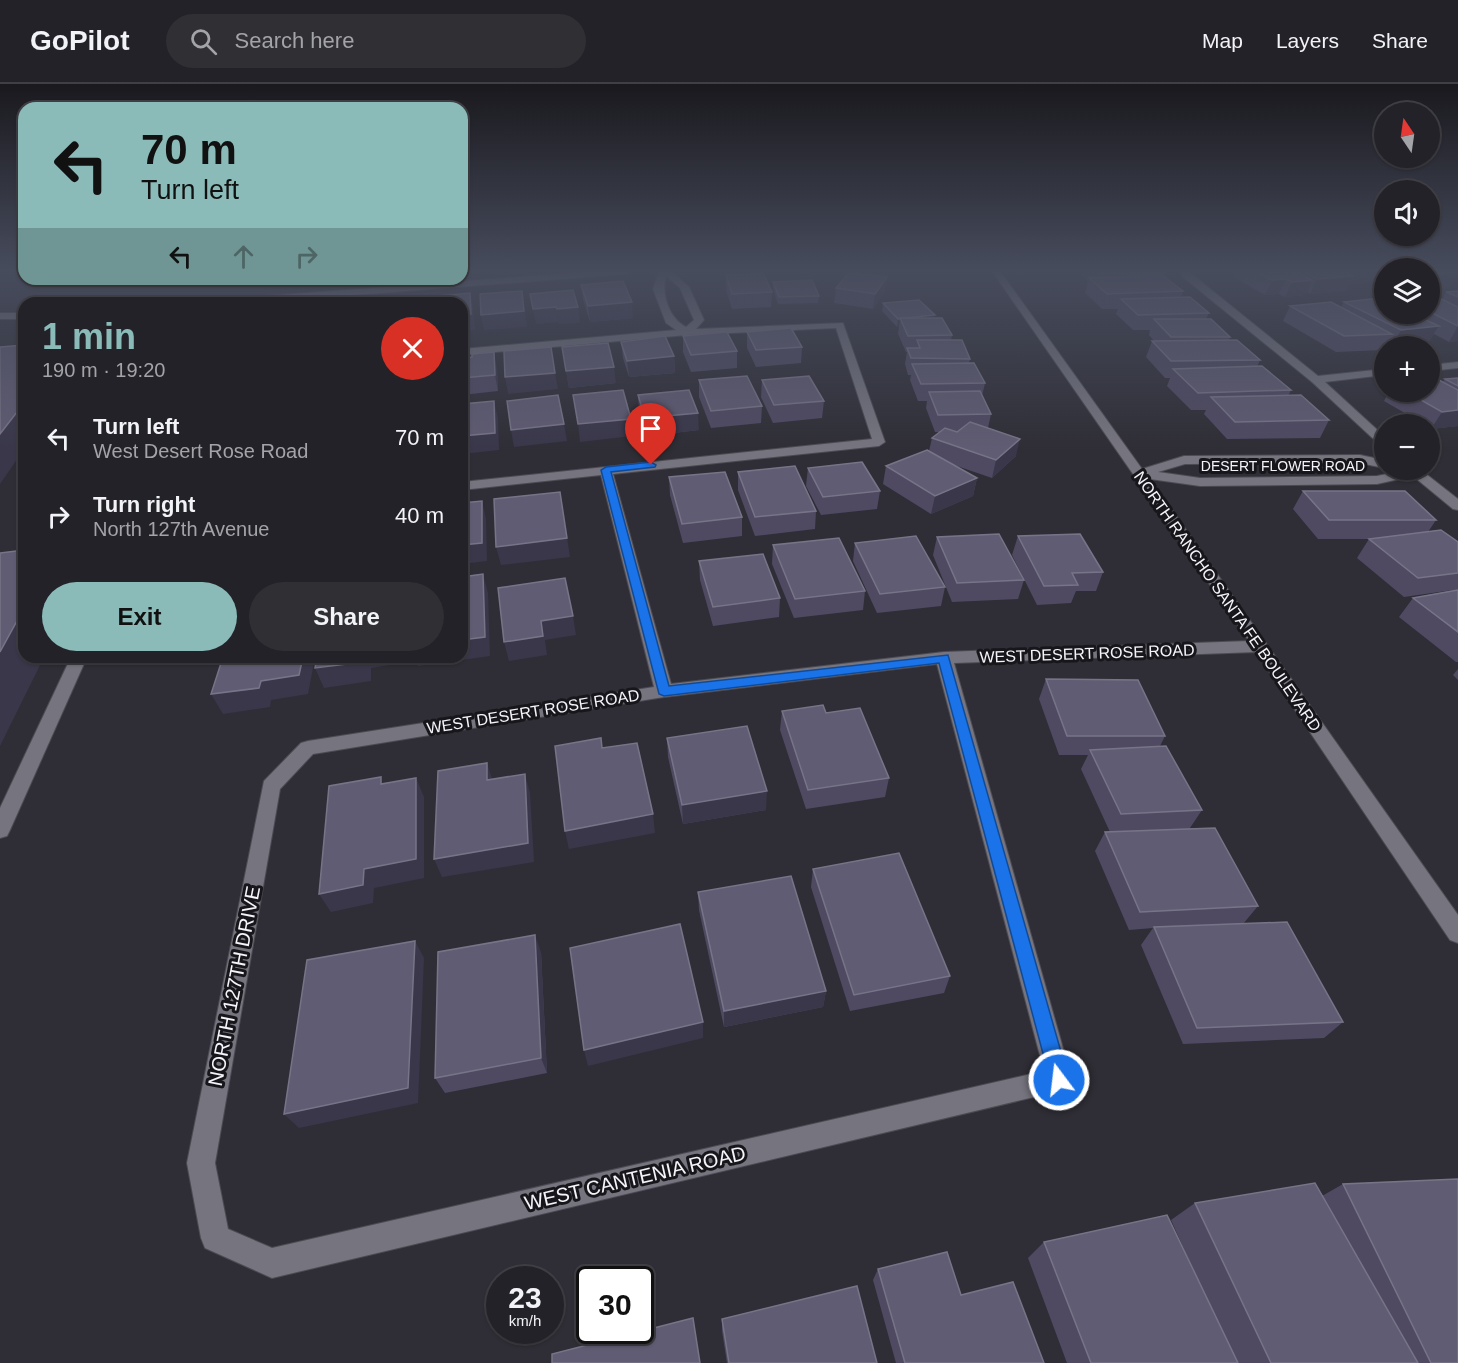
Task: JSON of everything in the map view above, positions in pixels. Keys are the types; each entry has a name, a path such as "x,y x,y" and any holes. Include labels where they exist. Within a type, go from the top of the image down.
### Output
{"street":[{"path":"468,351 716,331"},
{"path":"468,485 879,442 842,331"},
{"name":"NORTH RANCHO SANTA FE BOULEVARD","path":"1038,331 1261,646 1458,933"},
{"path":"1255,331 1316,380 1374,433"},
{"path":"1440,367 1458,365"},
{"path":"1316,380 1374,373"},
{"name":"DESERT FLOWER ROAD","path":"1140,474 1184,460 1360,459 1374,462"},
{"path":"606,470 664,691"},
{"name":"DESERT FLOWER ROAD","path":"1140,474 1200,482 1377,480"},
{"path":"1426,480 1458,506"},
{"name":"WEST DESERT ROSE ROAD","path":"308,748 664,691 944,658 1261,646"},
{"name":"WEST CANTENIA ROAD","path":"214,1238 272,1263 1059,1080 944,658"},
{"path":"0,830 76,663"},
{"name":"NORTH 127TH DRIVE","path":"214,1238 201,1162 267,810 272,786 308,748"}],"building":[{"path":"793,331 802,347 756,350 747,332"},
{"path":"906,331 949,331 952,335 908,336"},
{"path":"1165,331 1223,331 1230,337 1171,337"},
{"path":"1334,331 1386,331 1392,334 1344,336"},
{"path":"727,332 737,351 691,355 683,336"},
{"path":"665,336 674,356 627,361 621,342"},
{"path":"917,340 962,340 970,359 911,358 907,348 920,348"},
{"path":"1237,340 1260,360 1171,361 1152,341"},
{"path":"608,343 614,367 566,371 562,347"},
{"path":"18,346 18,411 0,434 0,347"},
{"path":"551,347 555,373 505,377 504,351"},
{"path":"494,352 495,375 468,377 468,357 472,357 472,354"},
{"path":"974,363 985,383 921,384 912,364"},
{"path":"1262,366 1291,390 1198,393 1173,369"},
{"path":"747,376 762,406 711,411 699,380"},
{"path":"809,376 824,401 774,405 762,380"},
{"path":"1458,378 1458,386 1445,379"},
{"path":"1440,381 1458,390 1458,410 1442,412 1424,402 1440,402"},
{"path":"623,390 631,419 578,424 573,395"},
{"path":"689,390 698,413 645,418 638,395"},
{"path":"980,391 991,414 938,415 929,392"},
{"path":"558,395 564,424 511,430 507,401"},
{"path":"1301,395 1329,420 1235,422 1211,397"},
{"path":"494,401 495,433 468,435 468,403"},
{"path":"970,422 1020,439 996,460 932,438 945,428 957,432"},
{"path":"927,450 977,478 935,496 886,466"},
{"path":"862,462 880,491 823,497 808,468"},
{"path":"795,466 816,511 755,517 738,472"},
{"path":"725,472 742,517 682,524 669,477"},
{"path":"1303,491 1405,491 1436,520 1329,520"},
{"path":"560,492 567,538 496,547 494,499"},
{"path":"482,501 482,543 468,544 468,502"},
{"path":"1441,530 1458,542 1458,573 1418,578 1369,539"},
{"path":"999,534 1024,580 957,583 937,537"},
{"path":"1080,534 1103,572 1072,573 1078,585 1044,586 1018,536"},
{"path":"916,536 945,587 880,594 855,543"},
{"path":"839,538 865,591 795,599 773,545"},
{"path":"18,551 18,619 0,652 0,553"},
{"path":"763,554 780,598 713,607 699,561"},
{"path":"483,574 485,637 468,639 468,576"},
{"path":"565,578 573,616 541,621 543,636 504,642 498,588"},
{"path":"1458,590 1458,632 1413,598"},
{"path":"221,663 302,663 299,675 261,681 259,688 211,694"},
{"path":"316,663 355,663 315,668"},
{"path":"1046,679 1138,680 1165,736 1067,736"},
{"path":"823,705 826,713 860,708 889,778 808,790 782,711"},
{"path":"747,726 767,791 682,805 667,738"},
{"path":"601,738 602,748 637,743 653,814 565,831 555,746"},
{"path":"1166,746 1202,810 1121,814 1090,750"},
{"path":"487,763 487,780 525,774 528,843 434,859 438,771"},
{"path":"381,777 381,784 416,778 416,859 364,869 363,885 319,894 329,786"},
{"path":"1215,828 1258,906 1140,912 1105,832"},
{"path":"899,853 950,976 854,995 813,869"},
{"path":"791,876 826,991 724,1011 698,892"},
{"path":"1287,922 1343,1022 1197,1028 1154,927"},
{"path":"680,924 703,1022 584,1050 570,948"},
{"path":"535,935 541,1058 435,1078 438,952"},
{"path":"415,941 408,1088 284,1114 307,960"},
{"path":"1458,1179 1458,1363 1431,1363 1343,1184"},
{"path":"1315,1183 1418,1363 1271,1363 1195,1203"},
{"path":"1167,1215 1238,1363 1091,1363 1044,1242"},
{"path":"947,1252 961,1295 1013,1282 1044,1363 905,1363 878,1269"},
{"path":"857,1286 877,1363 729,1363 722,1319"},
{"path":"693,1318 700,1363 552,1363 552,1354 591,1344 654,1344 654,1328"}],"route":[{"path":"651,465 606,470 664,691 944,658 1059,1080"}]}
